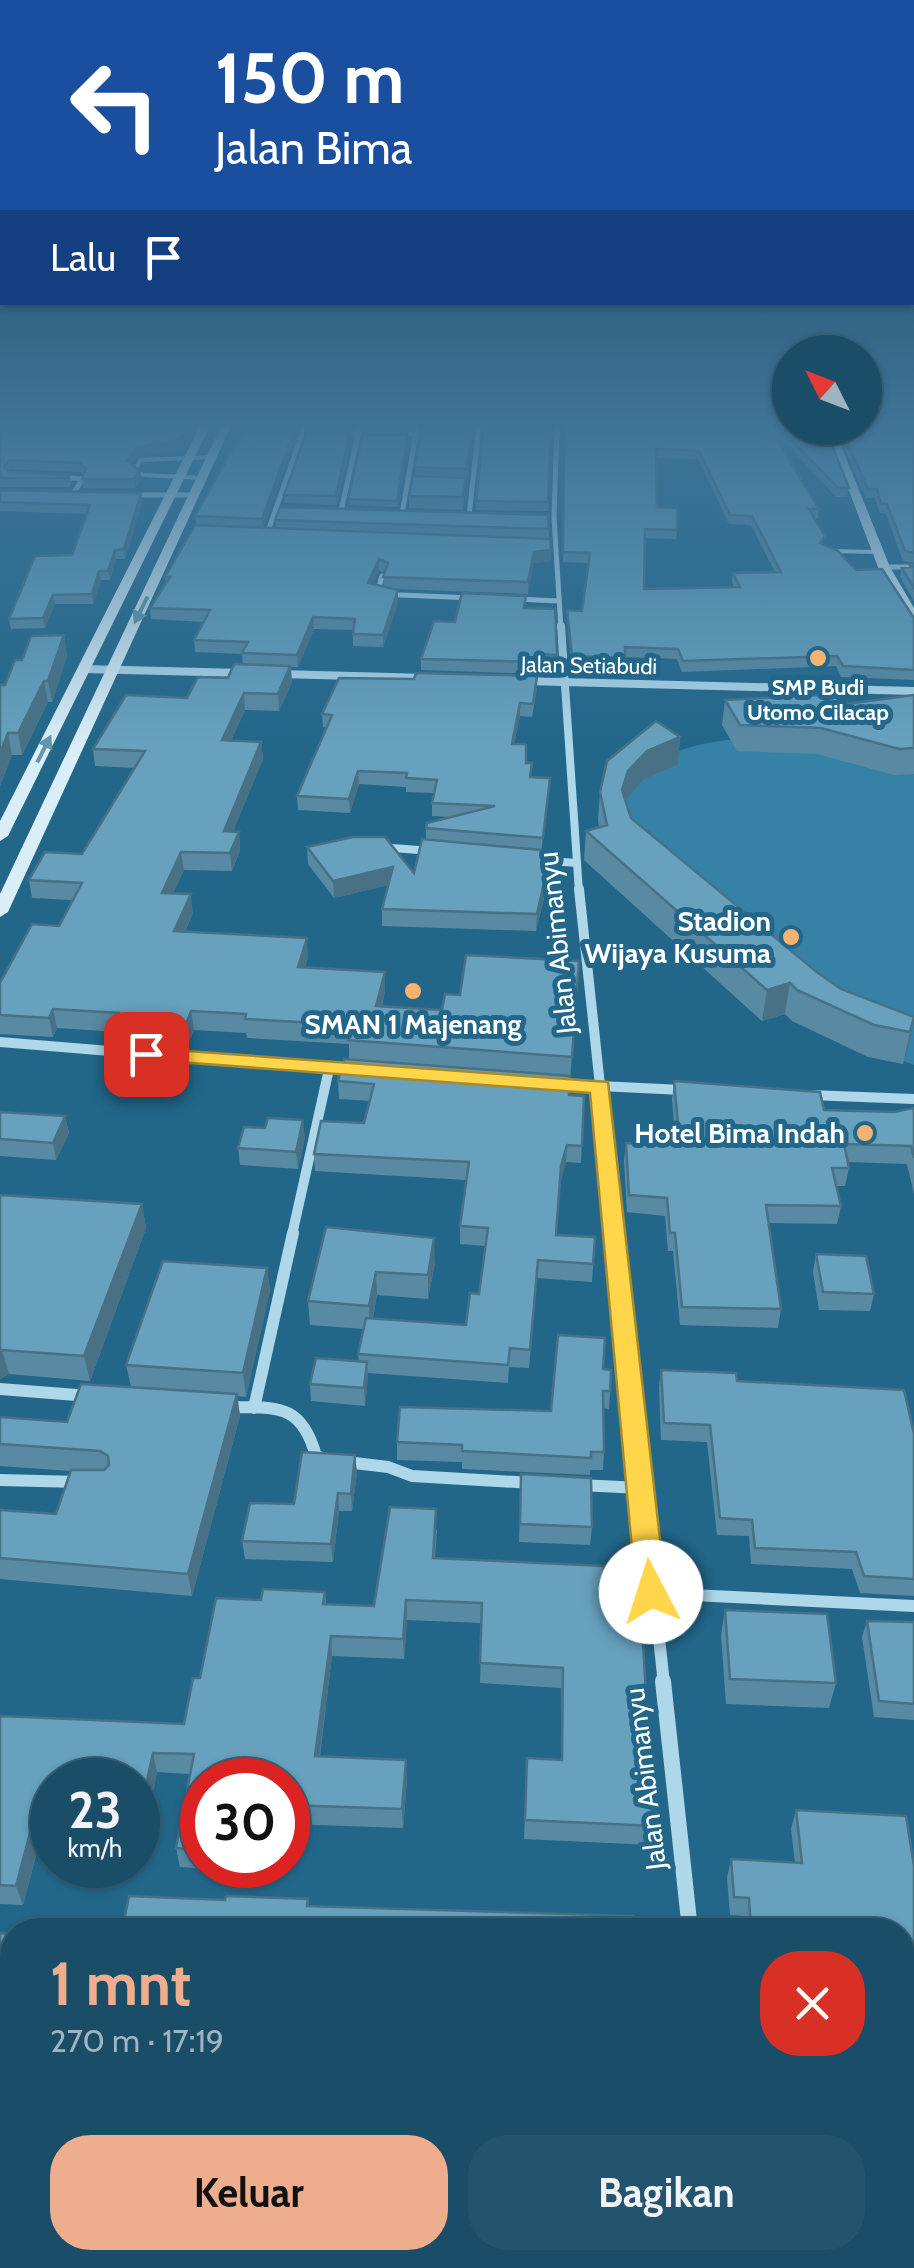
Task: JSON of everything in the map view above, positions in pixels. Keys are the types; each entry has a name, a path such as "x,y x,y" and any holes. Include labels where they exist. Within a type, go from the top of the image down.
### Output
{"main road":[{"path":"0,836 152,532"},
{"path":"0,912 112,670 184,532"},
{"path":"870,532 884,567 914,618"}],"street":[{"name":"Jalan Abimanyu","path":"555,532 576,863 689,1918"},
{"path":"250,533 286,534"},
{"path":"536,543 556,544"},
{"path":"884,567 914,567"},
{"path":"382,576 374,592 377,594 480,598"},
{"path":"500,599 560,601"},
{"path":"84,669 249,674"},
{"path":"268,674 444,678"},
{"name":"Jalan Setiabudi","path":"522,680 914,690"},
{"path":"370,846 436,851"},
{"path":"524,859 576,863"},
{"path":"0,1042 368,1072"},
{"path":"254,1405 329,1069"},
{"path":"542,1083 698,1090"},
{"path":"796,1094 914,1098"},
{"path":"0,1389 96,1397"},
{"path":"210,1406 254,1405 298,1417 309,1428 320,1458 388,1466 412,1476 553,1484"},
{"path":"0,1480 88,1482"},
{"path":"572,1485 641,1488"},
{"path":"651,1592 914,1606"}],"lane":[{"path":"824,550 878,552"}],"shaded area":[{"name":"Stadion Wijaya Kusuma","path":"756,737 914,769 914,1065 785,1014 762,1021 584,860 607,853 598,820 651,768 681,750"}],"building":[{"path":"80,532 129,532 124,549 115,550 108,571 99,571 92,594 53,595 43,618 9,619 35,556 72,555"},
{"path":"191,532 368,532 550,539 551,550 534,552 528,582 383,577 388,563 379,559 368,583 398,590 383,635 353,634 355,619 313,617 297,655 242,653 248,642 194,640 210,610 150,608 170,577 165,577"},
{"path":"563,532 645,532 644,589 740,587 733,573 781,572 760,532 823,532 825,536 820,543 838,551 856,570 882,569 914,618 914,670 843,666 837,656 683,661 678,649 625,647 625,658 572,656 567,610 582,611 590,553 563,552"},
{"path":"898,532 914,532 914,553 905,551"},
{"path":"914,563 914,588 902,568"},
{"path":"462,593 526,596 524,608 555,609 557,655 541,654 540,662 421,659 434,621 455,622"},
{"path":"64,635 48,681 44,681 18,733 8,733 0,753 0,685 5,685 15,660 22,660 31,636"},
{"path":"234,664 290,666 278,694 244,693 222,740 261,742 224,831 239,832 230,853 181,852 162,893 191,894 174,931 307,938 298,967 385,972 376,1006 442,1010 445,994 460,995 466,955 579,961 572,1057 348,1040 352,1025 245,1019 246,1014 191,1011 187,1022 116,1019 119,1013 53,1009 49,1018 0,1015 0,983 32,924 59,926 82,883 29,880 45,852 82,854 145,751 93,749 126,695 187,698 198,677 228,678"},
{"path":"416,673 537,676 533,704 520,703 512,744 526,744 526,763 532,763 530,777 550,778 543,838 426,828 427,823 495,806 432,803 437,780 406,778 407,773 358,771 349,799 297,796 332,715 322,714 339,678 414,679"},
{"path":"841,694 847,704 914,695 914,748 899,749 821,728 740,725 725,700"},
{"path":"656,721 680,737 647,751 628,771 622,790 631,818 818,973 841,989 914,1017 910,1032 874,1025 797,990 790,983 767,990 586,831 607,825 600,792 607,761"},
{"path":"353,837 385,837 414,873 422,839 541,850 541,855 551,852 537,914 382,909 393,867 333,881 307,847"},
{"path":"344,1059 570,1076 569,1095 584,1096 582,1146 567,1145 561,1166 556,1235 595,1237 593,1264 538,1260 530,1350 510,1348 508,1365 358,1354 366,1318 466,1325 470,1293 479,1294 488,1228 460,1226 469,1162 314,1154 321,1121 364,1123 374,1084 338,1081"},
{"path":"674,1081 820,1092 824,1110 894,1112 914,1108 914,1158 911,1146 844,1144 849,1168 832,1168 841,1206 766,1205 781,1309 682,1307 675,1233 670,1233 667,1198 629,1195 626,1143 657,1144 656,1135 679,1135"},
{"path":"0,1112 65,1116 53,1143 0,1139"},
{"path":"268,1118 303,1120 296,1152 238,1148 244,1127 265,1128"},
{"path":"0,1195 142,1204 84,1356 0,1351"},
{"path":"326,1227 434,1238 428,1275 376,1272 369,1306 308,1301"},
{"path":"816,1254 866,1256 874,1294 823,1292"},
{"path":"163,1261 267,1268 243,1373 126,1365"},
{"path":"558,1335 605,1338 603,1369 611,1370 610,1391 603,1391 604,1452 591,1452 591,1458 462,1451 462,1445 397,1442 400,1407 551,1411"},
{"path":"316,1358 367,1362 364,1388 310,1384"},
{"path":"661,1370 736,1373 737,1381 904,1390 914,1434 914,1579 864,1576 856,1552 755,1548 752,1520 720,1518 710,1425 664,1423"},
{"path":"81,1384 237,1394 188,1574 0,1558 0,1510 56,1514 71,1470 104,1470 109,1465 108,1456 100,1451 0,1444 0,1417 67,1422"},
{"path":"302,1452 355,1455 351,1494 338,1493 331,1544 242,1541 250,1503 294,1504"},
{"path":"521,1474 591,1478 592,1527 520,1524"},
{"path":"390,1507 436,1509 433,1558 604,1566 604,1609 641,1611 654,1826 525,1820 527,1758 562,1760 563,1668 480,1663 482,1603 406,1600 403,1639 331,1636 315,1756 406,1760 402,1809 310,1806 310,1758 193,1758 194,1754 153,1753 152,1758 30,1758 30,1833 16,1886 0,1885 0,1716 184,1724 193,1678 200,1678 216,1598 261,1600 263,1589 325,1592 323,1604 374,1606"},
{"path":"725,1610 827,1614 836,1683 730,1679"},
{"path":"867,1621 914,1622 914,1704 879,1701"},
{"path":"796,1810 906,1816 914,1866 914,1918 750,1918 749,1898 734,1897 731,1859 802,1863"},
{"path":"129,1896 308,1899 307,1906 633,1916 633,1918 124,1918"}],"place":[{"name":"SMP Budi Utomo Cilacap","path":"818,658"},
{"name":"Stadion Wijaya Kusuma","path":"791,937"},
{"name":"SMAN 1 Majenang","path":"413,991"},
{"name":"Hotel Bima Indah","path":"865,1133"}],"route":[{"path":"146,1054 600,1086 651,1592"}]}
